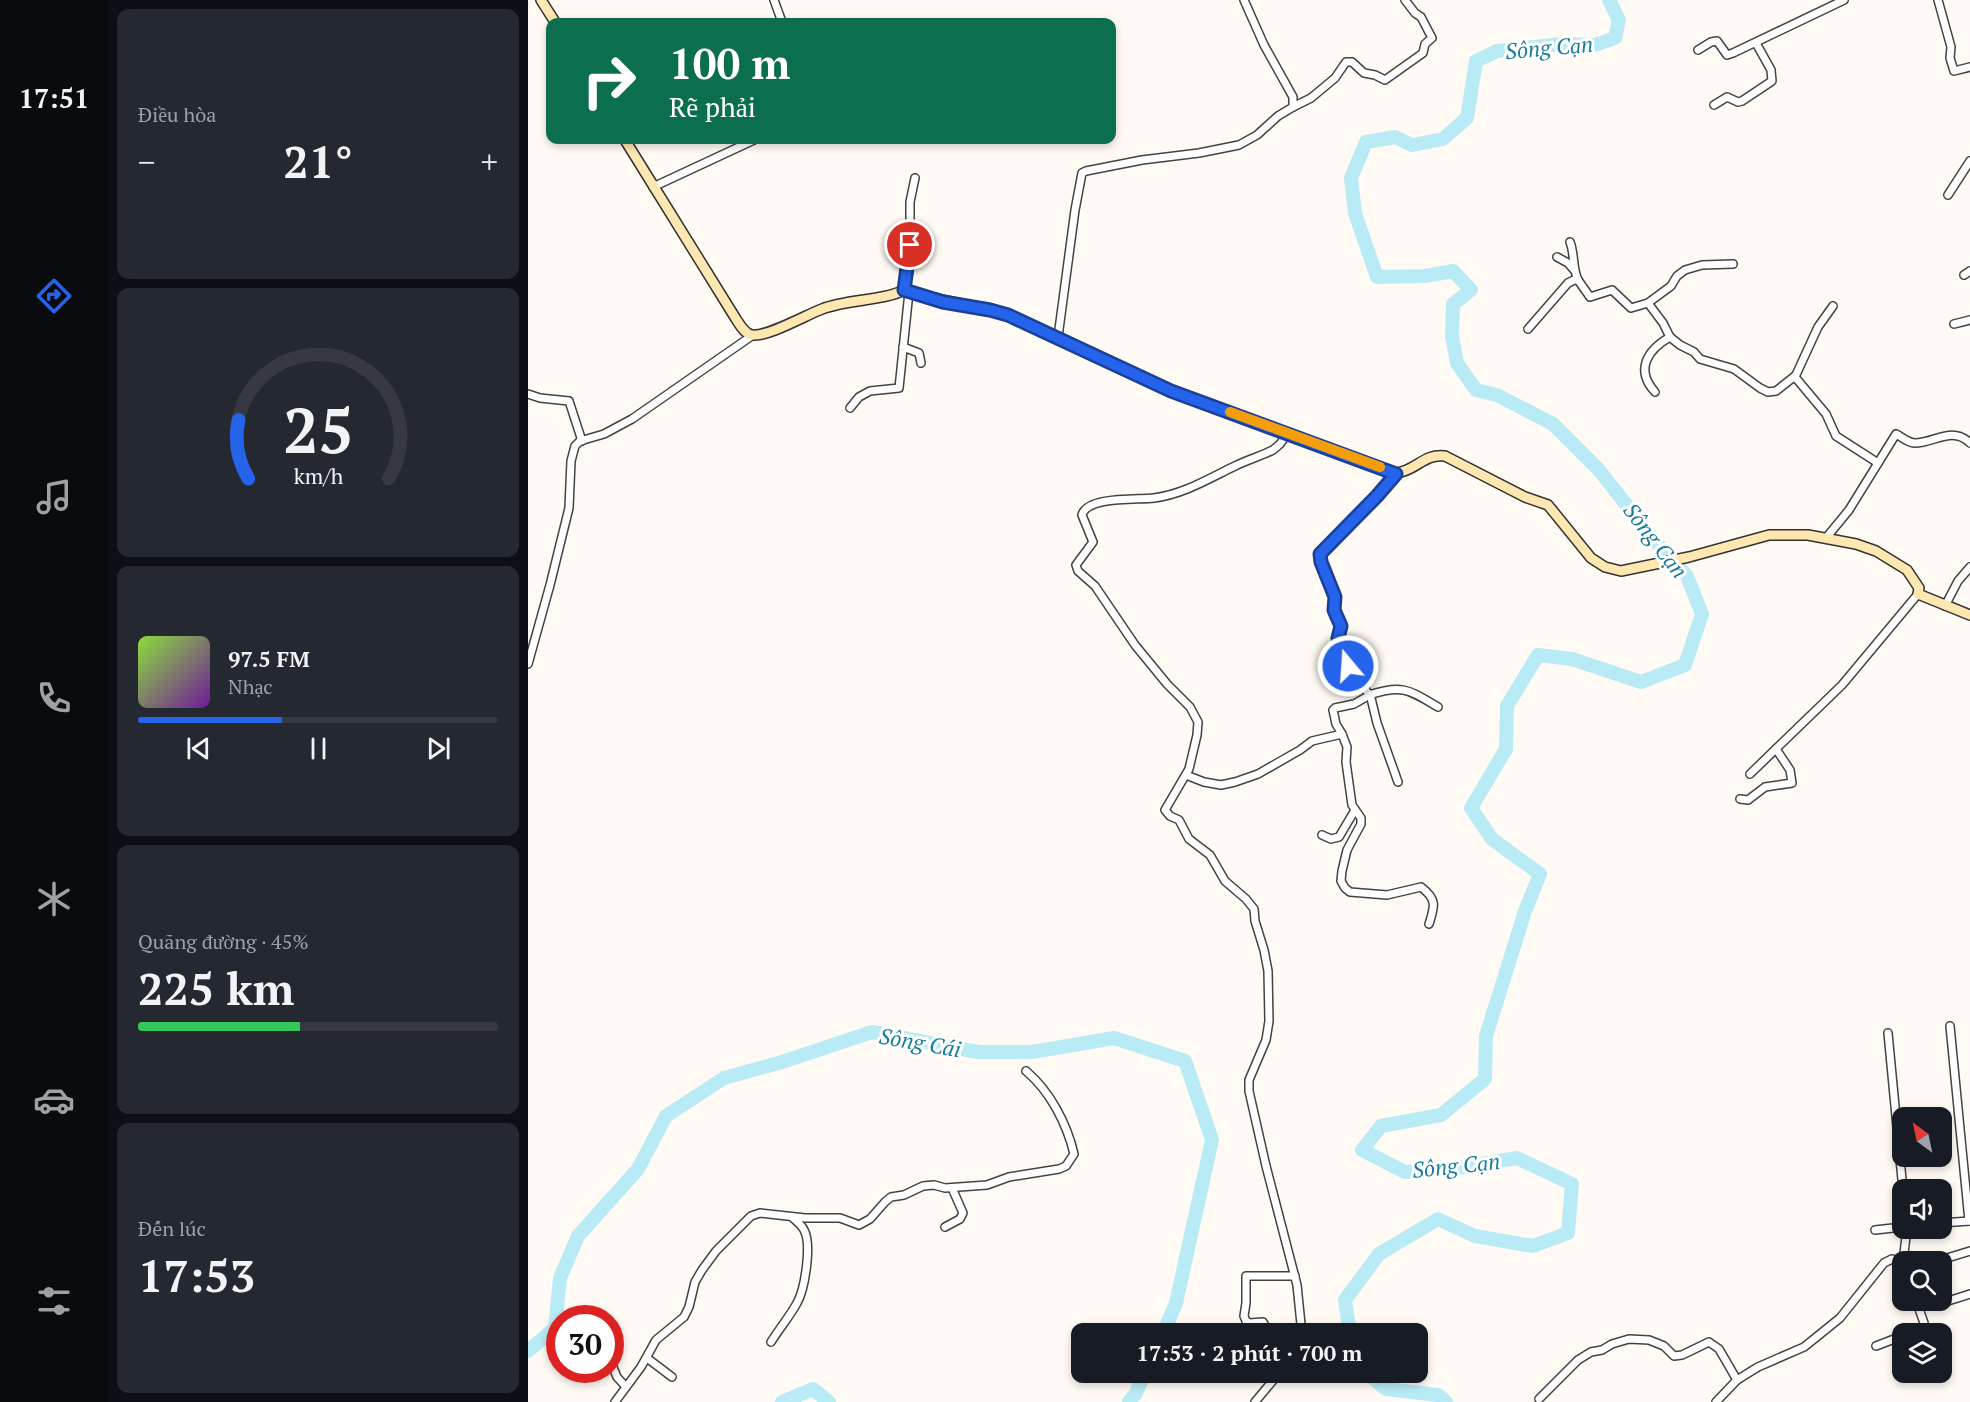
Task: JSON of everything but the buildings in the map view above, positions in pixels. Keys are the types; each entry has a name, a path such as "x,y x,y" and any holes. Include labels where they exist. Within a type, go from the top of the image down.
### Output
{"street":[{"path":"541,0 552,18"},
{"path":"774,0 781,18"},
{"path":"1245,0 1264,45 1293,98 1293,107"},
{"path":"1058,337 1082,173 1142,160 1239,145 1257,135 1278,116 1311,98 1335,78 1346,62 1352,62 1364,73 1385,80 1423,53 1425,44 1432,38 1421,17 1414,13 1404,0"},
{"path":"1698,50 1717,41 1727,55 1844,0"},
{"path":"1938,0 1951,47 1951,67 1953,71 1970,67"},
{"path":"1714,105 1727,97 1738,102 1742,101 1772,81 1771,70 1756,43"},
{"path":"627,144 736,319 746,333 753,336"},
{"path":"653,187 745,144"},
{"path":"1948,195 1970,161"},
{"path":"850,408 859,397 870,391 899,388 910,245 910,202 915,178"},
{"path":"1570,242 1574,270 1585,293 1590,297 1612,290 1630,308 1648,303 1671,286 1677,276 1685,270 1710,264 1733,264"},
{"path":"1557,257 1568,263 1574,270"},
{"path":"1528,329 1568,283 1578,280"},
{"path":"528,664 570,508 573,450 577,443 604,434 632,419 753,336 839,303 893,296 906,291 943,302 990,310 1058,337 1171,391 1396,474"},
{"path":"1648,303 1670,337 1680,345 1694,352 1700,359 1734,369 1768,392 1776,391 1795,375 1818,327 1833,306"},
{"path":"1954,324 1970,320"},
{"path":"1655,392 1644,375 1643,368 1656,347 1670,337"},
{"path":"903,347 919,353 921,363"},
{"path":"1795,375 1813,401 1826,414 1836,436 1878,463"},
{"path":"528,394 540,398 569,401 582,441"},
{"path":"1288,433 1273,450 1178,493 1154,498 1113,500 1088,506 1082,515 1093,542 1076,562 1076,568 1095,586 1135,645 1167,684 1190,707 1198,722 1193,753 1186,776 1165,810 1170,816 1179,820 1189,839 1210,855 1230,887 1251,904 1264,950 1268,971 1269,1021 1266,1040 1250,1080 1249,1091 1295,1276 1301,1323"},
{"path":"1826,538 1850,510 1896,434 1906,441 1915,443 1955,435 1964,437 1970,443"},
{"path":"1398,782 1369,694 1348,666 1341,650 1338,638 1341,626 1334,610 1335,597 1320,554 1396,474 1435,455 1445,456 1548,505 1591,558 1605,567 1621,571 1689,557 1770,535 1783,534 1826,538 1856,544 1888,557 1907,570 1920,588 1918,594 1842,685 1750,774"},
{"path":"1945,606 1958,581 1970,567"},
{"path":"1918,594 1970,615"},
{"path":"1430,924 1434,909 1433,900 1429,893 1421,887 1387,895 1350,892 1345,888 1341,878 1344,862 1347,850 1361,824 1361,818 1352,805 1346,762 1347,747 1336,724 1333,710 1362,700 1369,694 1398,688 1414,693 1438,707"},
{"path":"1186,776 1221,785 1235,782 1258,774 1312,741 1342,734"},
{"path":"1740,799 1748,800 1765,787 1792,783 1790,770 1776,749"},
{"path":"1322,835 1331,839 1339,837 1354,810"},
{"path":"1950,1026 1970,1221 1952,1222"},
{"path":"1888,1034 1902,1179"},
{"path":"615,1402 647,1358 656,1340 684,1317 690,1307 695,1282 702,1270 751,1215 760,1213 805,1218 840,1218 859,1225 870,1219 891,1197 904,1195 928,1185 952,1188 987,1185 1009,1177 1053,1171 1066,1166 1074,1156 1074,1152 1063,1124 1048,1095 1026,1071"},
{"path":"945,1227 960,1219 963,1213 952,1188"},
{"path":"771,1342 796,1305 803,1290 806,1269 806,1237 804,1230 792,1217"},
{"path":"1875,1230 1892,1228"},
{"path":"1952,1256 1970,1251"},
{"path":"1716,1402 1737,1380 1758,1367 1804,1347 1840,1318 1884,1263 1892,1259"},
{"path":"1264,1323 1249,1323 1244,1316 1246,1276 1295,1276"},
{"path":"1952,1300 1970,1294"},
{"path":"1539,1400 1578,1360 1591,1352 1629,1339 1658,1342 1674,1356 1682,1355 1709,1342 1719,1349 1737,1380"},
{"path":"1876,1346 1892,1340"},
{"path":"647,1358 672,1377"},
{"path":"622,1383 626,1387"},
{"path":"1255,1402 1271,1383"}],"waterway":[{"name":"Sông Cạn","path":"1348,1323 1345,1300 1379,1254 1438,1219 1475,1236 1533,1246 1568,1233 1572,1184 1517,1158 1451,1169 1405,1172 1362,1150 1381,1126 1441,1115 1485,1079 1486,1036 1525,911 1540,874 1492,839 1471,808 1506,749 1507,706 1538,655 1572,659 1641,682 1685,665 1702,614 1687,576 1654,540 1599,470 1553,424 1497,395 1476,390 1457,363 1452,336 1453,304 1471,290 1453,271 1425,276 1377,277 1355,213 1351,178 1366,142 1395,137 1412,145 1443,139 1467,118 1476,61 1497,51 1561,44 1595,45 1615,38 1619,20 1609,0"},
{"name":"Sông Cái","path":"528,1351 555,1328 560,1278 578,1236 638,1169 666,1116 724,1078 782,1062 872,1032 978,1052 1032,1052 1114,1038 1185,1061 1212,1140 1176,1303 1168,1323"},
{"name":"Sông Cái","path":"1129,1402 1140,1383"},
{"name":"Sông Cạn","path":"1379,1383 1386,1389 1438,1395 1446,1402"},
{"name":"Sông Cái","path":"782,1402 813,1389 829,1402"}],"slow traffic":[{"path":"1230,412 1380,467"}],"route":[{"path":"910,245 904,290 943,302 1008,315 1171,391 1364,460 1396,474 1320,554 1335,597 1334,610 1341,626 1338,638 1348,666"}]}
